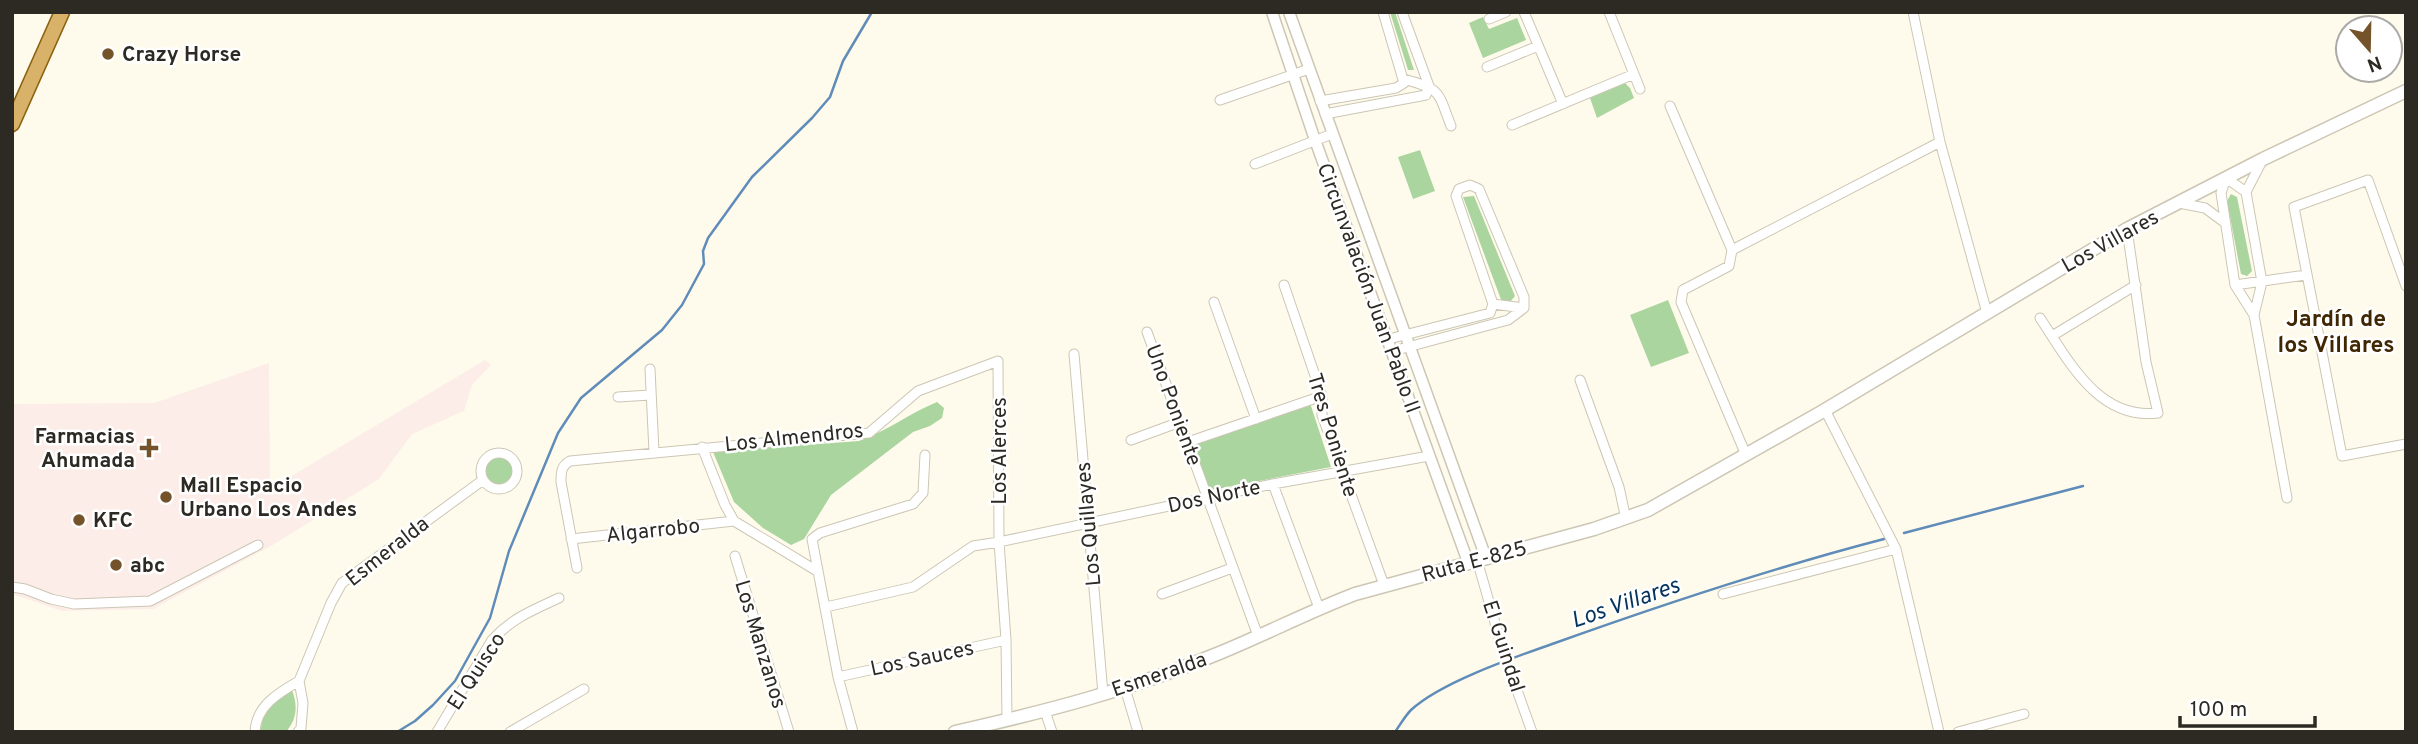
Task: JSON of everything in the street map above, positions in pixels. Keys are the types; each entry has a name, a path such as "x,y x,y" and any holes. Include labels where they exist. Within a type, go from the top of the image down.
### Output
{"main road":[{"path":"12,124 62,12"},
{"name":"Los Villares","path":"1594,529 1648,510 1746,455 2127,229 2263,159 2406,91"},
{"name":"Ruta E-825","path":"1355,594 1594,529"},
{"name":"Esmeralda","path":"961,731 1125,688 1216,654 1355,594"}],"street":[{"name":"Circunvalación Juan Pablo II","path":"1272,12 1315,140 1429,456 1477,560"},
{"name":"Circunvalación Juan Pablo II","path":"1289,12 1405,334 1477,560"},
{"path":"1320,101 1402,85 1404,79 1382,12"},
{"path":"1325,114 1424,97 1428,92 1428,85 1402,12"},
{"path":"1489,19 1506,12"},
{"path":"1524,12 1563,104"},
{"path":"1609,12 1640,89"},
{"path":"1913,12 1940,142 1987,313"},
{"path":"1487,67 1538,46"},
{"path":"1220,100 1309,69"},
{"path":"1512,125 1634,74"},
{"path":"1404,79 1428,85 1437,91 1451,126"},
{"path":"1670,106 1732,250 1729,266 1682,290 1681,302 1746,455"},
{"path":"1255,164 1332,134"},
{"path":"1732,250 1940,142"},
{"path":"2254,315 2262,282 2246,192 2263,159"},
{"path":"2246,192 2226,178 2221,193 2224,222 2235,285 2254,315 2287,498"},
{"path":"2406,286 2368,180 2294,206 2342,456 2406,444"},
{"path":"1389,339 1490,313 1493,304 1456,197 1460,189 1470,186 1479,188 1524,297 1524,308"},
{"path":"2179,204 2205,208 2224,222"},
{"path":"2040,318 2073,367 2096,394 2128,412 2146,415 2158,413 2146,362 2127,229"},
{"path":"2235,285 2306,275"},
{"name":"Tres Poniente","path":"1284,285 1322,397 1322,415 1384,585"},
{"path":"2052,336 2136,285"},
{"path":"1214,302 1256,419"},
{"path":"1493,304 1524,308"},
{"path":"1393,351 1508,320 1524,308"},
{"name":"Uno Poniente","path":"1147,332 1258,636"},
{"name":"Los Quillayes","path":"1074,354 1103,694"},
{"name":"Los Almendros","path":"571,539 561,482 561,471 570,461 869,433 918,391 998,361"},
{"name":"Los Alerces","path":"998,361 999,542 1006,640 1007,720"},
{"path":"650,369 653,452"},
{"path":"1580,380 1619,487 1626,519"},
{"path":"618,397 650,395"},
{"path":"1188,442 1322,397"},
{"path":"1825,410 1896,549 1939,732"},
{"path":"1131,440 1180,422"},
{"path":"702,447 734,521 817,571"},
{"name":"Esmeralda","path":"494,454 505,454 515,462 517,475 508,487 492,488 483,480 483,464 494,454"},
{"path":"853,732 838,677 812,539 913,504 923,493 925,455"},
{"name":"Dos Norte","path":"999,542 1207,497 1429,456"},
{"name":"Esmeralda","path":"298,732 301,729 303,704 299,681 342,583 483,480"},
{"path":"1273,484 1319,608"},
{"name":"Algarrobo","path":"571,539 734,521"},
{"path":"571,539 577,568"},
{"path":"826,607 914,587 973,546 999,542"},
{"path":"12,587 74,604 150,601 258,545"},
{"path":"1723,593 1896,549"},
{"name":"Los Manzanos","path":"735,556 789,732"},
{"name":"El Guindal","path":"1477,560 1504,654 1532,732"},
{"path":"1163,594 1232,568"},
{"name":"El Quisco","path":"437,732 492,640 513,620 559,598"},
{"name":"Los Sauces","path":"838,677 1006,640"},
{"path":"255,732 256,720 267,703 299,681"},
{"path":"1125,688 1138,732"},
{"path":"510,732 584,689"},
{"path":"1045,711 1052,732"},
{"path":"1958,732 2024,714"}],"shaded area":[{"path":"485,360 491,365 472,385 464,411 412,434 379,479 271,546 153,609 62,611 12,594 12,404 154,403 269,363 270,489"}],"green space":[{"path":"1390,12 1395,12 1414,70 1408,70"},
{"path":"1483,17 1489,29 1517,18 1526,40 1483,58 1469,23"},
{"path":"1625,83 1634,98 1597,118 1590,98"},
{"path":"1420,150 1435,191 1413,199 1398,157"},
{"path":"2231,194 2237,197 2252,271 2247,276 2241,274 2227,201"},
{"path":"1474,196 1515,296 1503,305 1463,197"},
{"path":"1668,300 1689,353 1651,367 1630,315"},
{"path":"937,402 944,408 942,418 913,432 831,495 804,539 791,545 763,528 734,502 713,452 859,441"},
{"path":"1310,403 1331,467 1207,491 1191,443"},
{"path":"500,456 506,457 514,465 514,477 506,485 500,486 494,485 486,477 485,471 486,465 494,457"},
{"path":"292,690 295,712 290,727 286,732 261,732 266,712"}],"waterway":[{"path":"397,732 415,721 455,681 490,618 509,551 558,433 581,398 662,330 682,305 704,264 703,251 708,238 752,177 830,97 843,61 872,12"},
{"path":"1904,533 2083,486"},
{"name":"Los Villares","path":"1395,732 1409,712 1424,700 1459,680 1500,663 1718,587 1884,539"}],"place":[{"name":"Crazy Horse","path":"108,54"},
{"name":"Farmacias Ahumada","path":"149,448"},
{"name":"Mall Espacio Urbano Los Andes","path":"166,497"},
{"name":"KFC","path":"79,520"},
{"name":"abc","path":"116,565"}],"district":[{"name":"Jardín de los Villares","path":"2336,331"}]}
